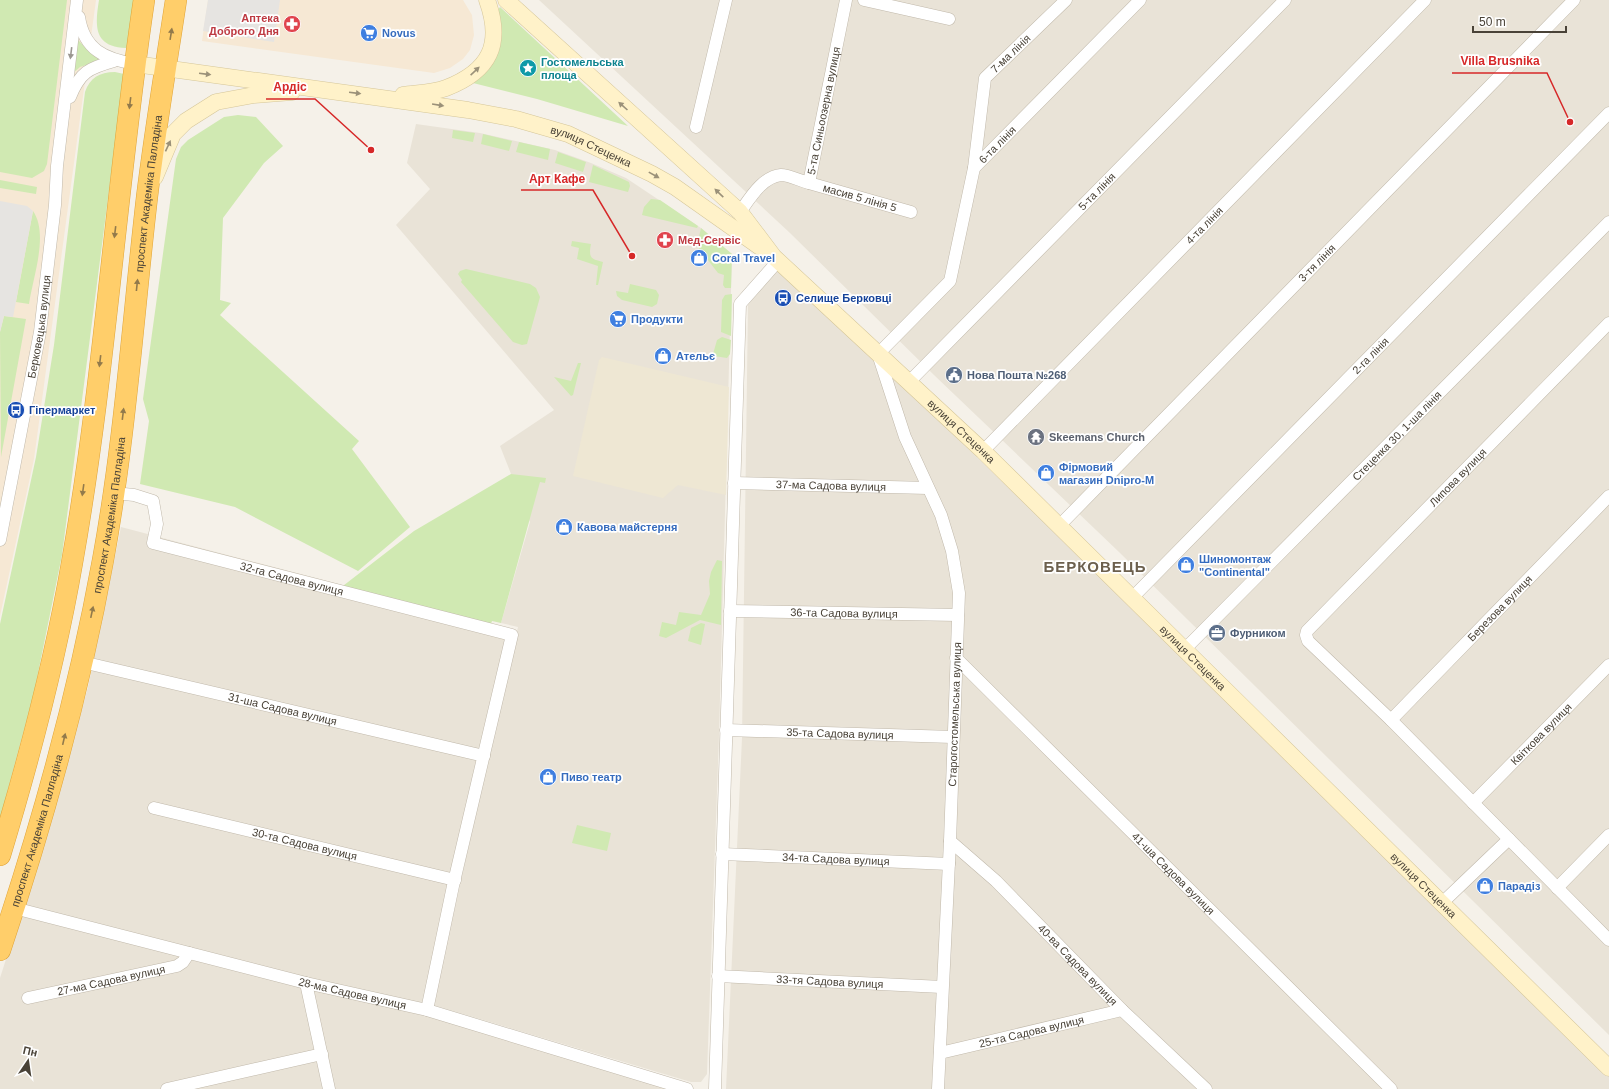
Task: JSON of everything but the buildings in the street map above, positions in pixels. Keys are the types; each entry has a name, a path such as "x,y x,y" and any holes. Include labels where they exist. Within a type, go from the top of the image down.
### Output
{"highway":[{"path":"0,855 26,768 53,660 72,562 99,370 135,64 144,0"},
{"path":"166,69 176,0"},
{"name":"проспект Академіка Палладіна","path":"0,950 55,773 82,662 103,561 114,493 147,195 166,69"}],"main road":[{"path":"135,64 386,97 444,89 471,76 486,61 494,44 494,28 487,0"},
{"name":"вулиця Стеценка","path":"512,3 740,212 775,257"},
{"path":"147,195 173,134 186,121 216,102 254,95 324,89"},
{"name":"вулиця Стеценка","path":"386,97 516,119 568,134 652,174 675,187 775,257 908,383 983,451 1609,1068"}],"street":[{"name":"Берковецька вулиця","path":"77,0 82,32 86,39 100,54 114,61 135,64"},
{"name":"Берковецька вулиця","path":"0,540 41,325 77,0"},
{"path":"696,127 726,0"},
{"name":"5-та Синьоозерна вулиця","path":"740,212 759,186 767,181 782,175 809,183 846,0"},
{"path":"864,0 949,19"},
{"name":"7-ма лінія","path":"974,168 986,78 1066,0"},
{"name":"6-та лінія","path":"878,354 950,281 974,168 1140,0"},
{"name":"5-та лінія","path":"908,383 1285,0"},
{"name":"4-та лінія","path":"983,451 1425,0"},
{"name":"3-тя лінія","path":"1060,526 1574,0"},
{"name":"Берковецька вулиця","path":"64,111 75,85 80,78 93,67 114,61"},
{"name":"2-га лінія","path":"1132,598 1609,113"},
{"name":"масив 5 лінія 5","path":"809,183 911,212"},
{"name":"Стеценка 30, 1-ша лінія","path":"1184,650 1609,222"},
{"path":"715,1089 740,304 775,257"},
{"name":"Липова вулиця","path":"1391,720 1308,641 1306,635 1307,632 1609,323"},
{"name":"Старогостомельська вулиця","path":"878,354 905,437 940,515 952,550 959,593 950,841 938,1089"},
{"name":"37-ма Садова вулиця","path":"734,482 928,488"},
{"name":"32-га Садова вулиця","path":"114,493 134,495 153,501 158,524 153,543 512,635 484,756"},
{"name":"Березова вулиця","path":"1391,720 1609,496"},
{"name":"36-та Садова вулиця","path":"730,611 958,615"},
{"name":"41-ша Садова вулиця","path":"956,658 1391,1089"},
{"name":"31-ша Садова вулиця","path":"82,662 484,756"},
{"name":"Квіткова вулиця","path":"1474,803 1609,665"},
{"path":"1391,720 1609,940"},
{"name":"35-та Садова вулиця","path":"726,730 953,737"},
{"path":"427,1010 454,880 484,756"},
{"name":"30-та Садова вулиця","path":"154,808 454,880"},
{"path":"1557,888 1609,835"},
{"path":"1442,903 1509,839"},
{"name":"40-ва Садова вулиця","path":"950,841 996,881 1122,1010 1206,1089"},
{"name":"34-та Садова вулиця","path":"722,854 949,864"},
{"name":"28-ма Садова вулиця","path":"14,908 306,983 427,1010 687,1089"},
{"name":"27-ма Садова вулиця","path":"28,998 177,966 183,962 189,953"},
{"name":"33-тя Садова вулиця","path":"718,976 942,987"},
{"path":"306,983 329,1089"},
{"name":"25-та Садова вулиця","path":"940,1052 1122,1010"},
{"path":"167,1089 322,1054"}],"shaded area":[{"path":"0,0 96,0 34,459 0,616"},
{"path":"208,0 463,0 472,15 474,35 470,50 463,59 450,68 434,73 202,41"},
{"path":"208,0 280,0 274,42 203,31"},
{"path":"539,0 1609,0 1609,1035 1119,552 934,375 790,233"},
{"path":"416,124 480,133 555,150 591,163 626,178 701,228 732,254 719,735 707,1074 701,1082 691,1082 433,1005 518,627 501,623 530,522 500,446 554,410 396,225 430,189 407,163"},
{"path":"0,201 27,206 33,211 13,317 4,316 0,332"},
{"name":"БЕРКОВЕЦЬ","path":"779,266 1255,726 1609,1074 1609,1089 726,1089 742,738 748,305"},
{"path":"602,357 729,387 726,495 678,485 663,498 573,476 599,360"},
{"path":"121,527 514,630 420,1014 667,1089 0,1089 0,978 50,821 88,687"}],"green space":[{"path":"0,0 67,0 47,164 44,171 32,178 0,172"},
{"path":"99,0 136,0 129,43 126,48 115,47 107,44 102,39 97,26"},
{"path":"500,7 628,126 537,99 473,83 483,75 498,10"},
{"path":"75,37 89,51 105,59 80,67 71,75"},
{"path":"115,72 124,74 62,555 34,693 0,819 0,624 36,457 54,345 85,92 92,80 96,77 104,73"},
{"path":"238,115 256,117 283,146 264,163 223,218 220,300 231,303 220,315 359,441 352,449 410,527 358,571 235,507 140,484 149,421 143,399 176,159 181,147 188,140 224,117"},
{"path":"453,130 475,133 473,142 452,138"},
{"path":"483,134 512,141 509,151 481,144"},
{"path":"519,142 550,149 548,160 516,152"},
{"path":"558,152 586,162 583,172 555,163"},
{"path":"593,165 629,182 630,186 628,192 589,182"},
{"path":"0,180 37,187 36,194 0,188"},
{"path":"651,199 660,200 698,226 697,228 642,215 644,207"},
{"path":"33,211 38,220 40,243 29,304 16,302"},
{"path":"701,228 732,254 731,288 725,288 723,285 724,275 718,273 697,246"},
{"path":"572,241 591,244 590,253 592,258 603,262 598,285 596,285 598,266 577,259 579,248 571,246"},
{"path":"466,269 530,284 536,288 540,297 527,344 522,345 513,342 461,282 462,280 458,274 460,271"},
{"path":"630,284 656,290 659,295 657,304 652,307 622,300 617,296 616,291 628,293"},
{"path":"732,294 731,336 721,332 722,300 725,295"},
{"path":"4,316 26,319 1,457 0,332"},
{"path":"722,337 731,340 730,354 727,358 714,356 713,354 717,340"},
{"path":"578,363 581,363 573,395 571,396 554,377 571,381"},
{"path":"511,474 546,478 545,483 540,482 501,623 492,621 491,624 339,589 414,531"},
{"path":"717,560 722,561 721,625 700,620 666,638 659,636 662,622 676,625 679,612 701,615 710,594 709,581 711,572"},
{"path":"701,623 705,624 701,645 688,641 691,628"},
{"path":"577,825 611,833 607,851 572,843"}],"place":[{"name":"Аптека Доброго Дня","path":"292,24"},
{"name":"Novus","path":"369,33"},
{"name":"Гостомельська площа","path":"528,68"},
{"name":"Villa Brusnika","path":"1570,122"},
{"name":"Ардіс","path":"371,150"},
{"name":"Мед-Сервіс","path":"665,240"},
{"name":"Арт Кафе","path":"632,256"},
{"name":"Coral Travel","path":"699,258"},
{"name":"Селище Берковці","path":"783,298"},
{"name":"Продукти","path":"618,319"},
{"name":"Ательє","path":"663,356"},
{"name":"Нова Пошта №268","path":"954,375"},
{"name":"Гіпермаркет","path":"16,410"},
{"name":"Skeemans Church","path":"1036,437"},
{"name":"Фірмовий магазин Dnipro-M","path":"1046,473"},
{"name":"Кавова майстерня","path":"564,527"},
{"name":"Шиномонтаж \"Continental\"","path":"1186,565"},
{"name":"Фурником","path":"1217,633"},
{"name":"Пиво театр","path":"548,777"},
{"name":"Парадіз","path":"1485,886"}],"district":[{"name":"БЕРКОВЕЦЬ","path":"1095,567"}]}
